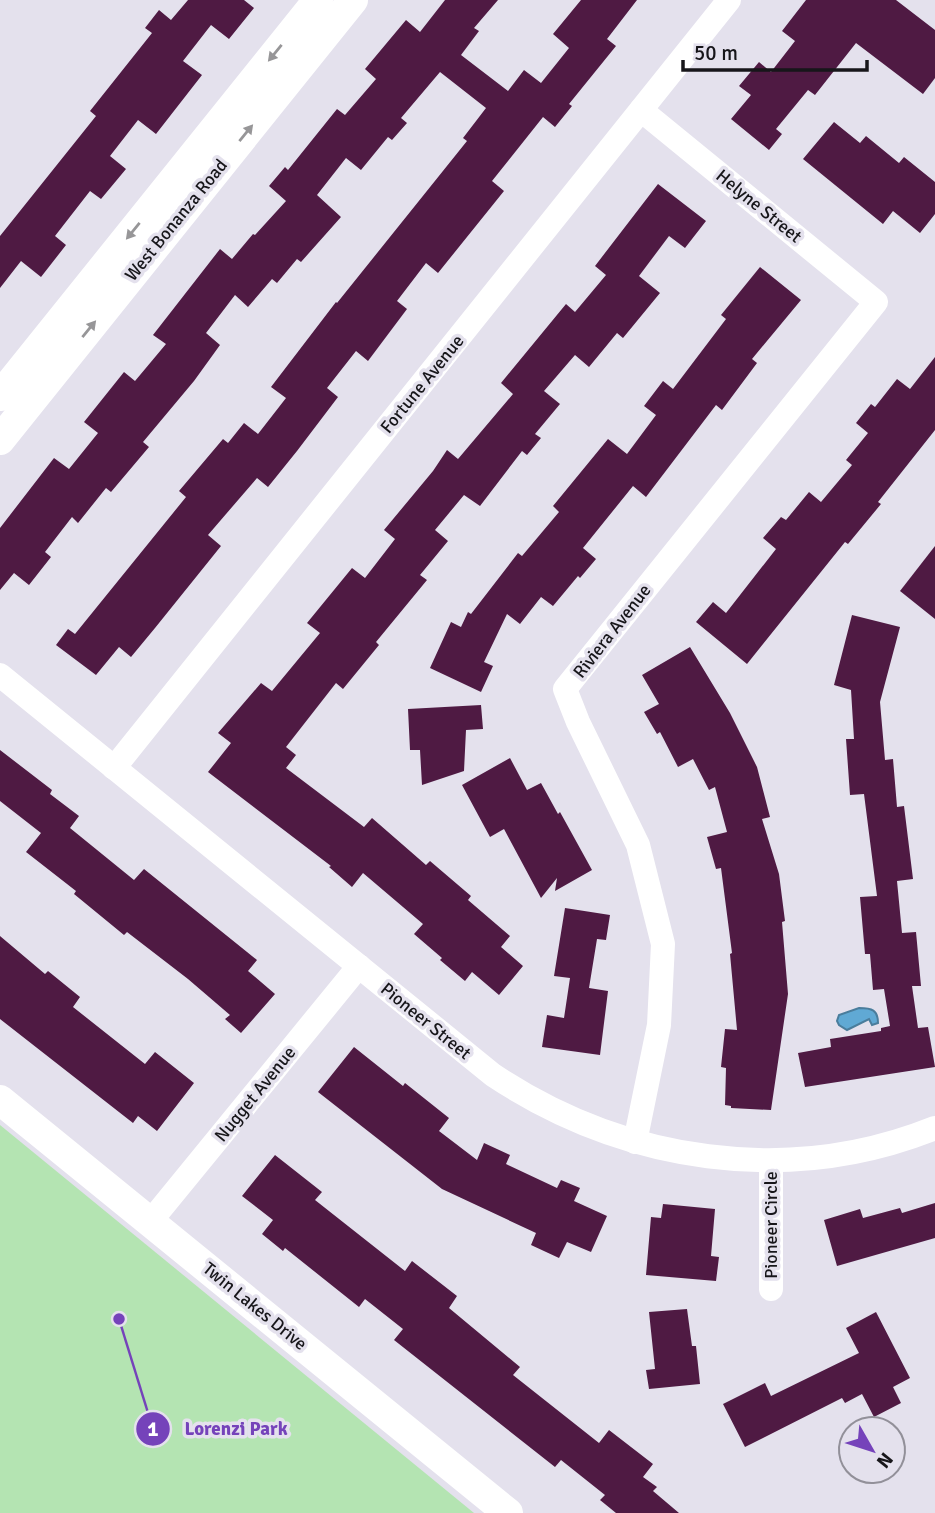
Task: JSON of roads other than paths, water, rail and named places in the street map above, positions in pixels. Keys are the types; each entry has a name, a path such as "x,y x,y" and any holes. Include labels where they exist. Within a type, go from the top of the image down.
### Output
{"street":[{"name":"West Bonanza Road","path":"0,440 48,359 318,0"},
{"name":"West Bonanza Road","path":"0,396 48,359 353,0"},
{"name":"Fortune Avenue","path":"114,768 730,0"},
{"name":"Helyne Street","path":"641,110 876,302"},
{"name":"Riviera Avenue","path":"635,1142 659,1025 663,944 638,845 565,690 876,302"},
{"name":"Pioneer Street","path":"0,674 493,1075 529,1099 635,1142 678,1153 729,1160 771,1161 825,1156 890,1144 935,1128"},
{"name":"Nugget Avenue","path":"150,1222 359,967"},
{"name":"Twin Lakes Drive","path":"0,1100 509,1513"},
{"name":"Pioneer Circle","path":"771,1161 771,1289"}],"water":[{"path":"859,1008 873,1011 877,1015 878,1023 872,1025 869,1019 847,1030 839,1025 839,1015"}],"place":[{"name":"Lorenzi Park","path":"119,1319"}]}
